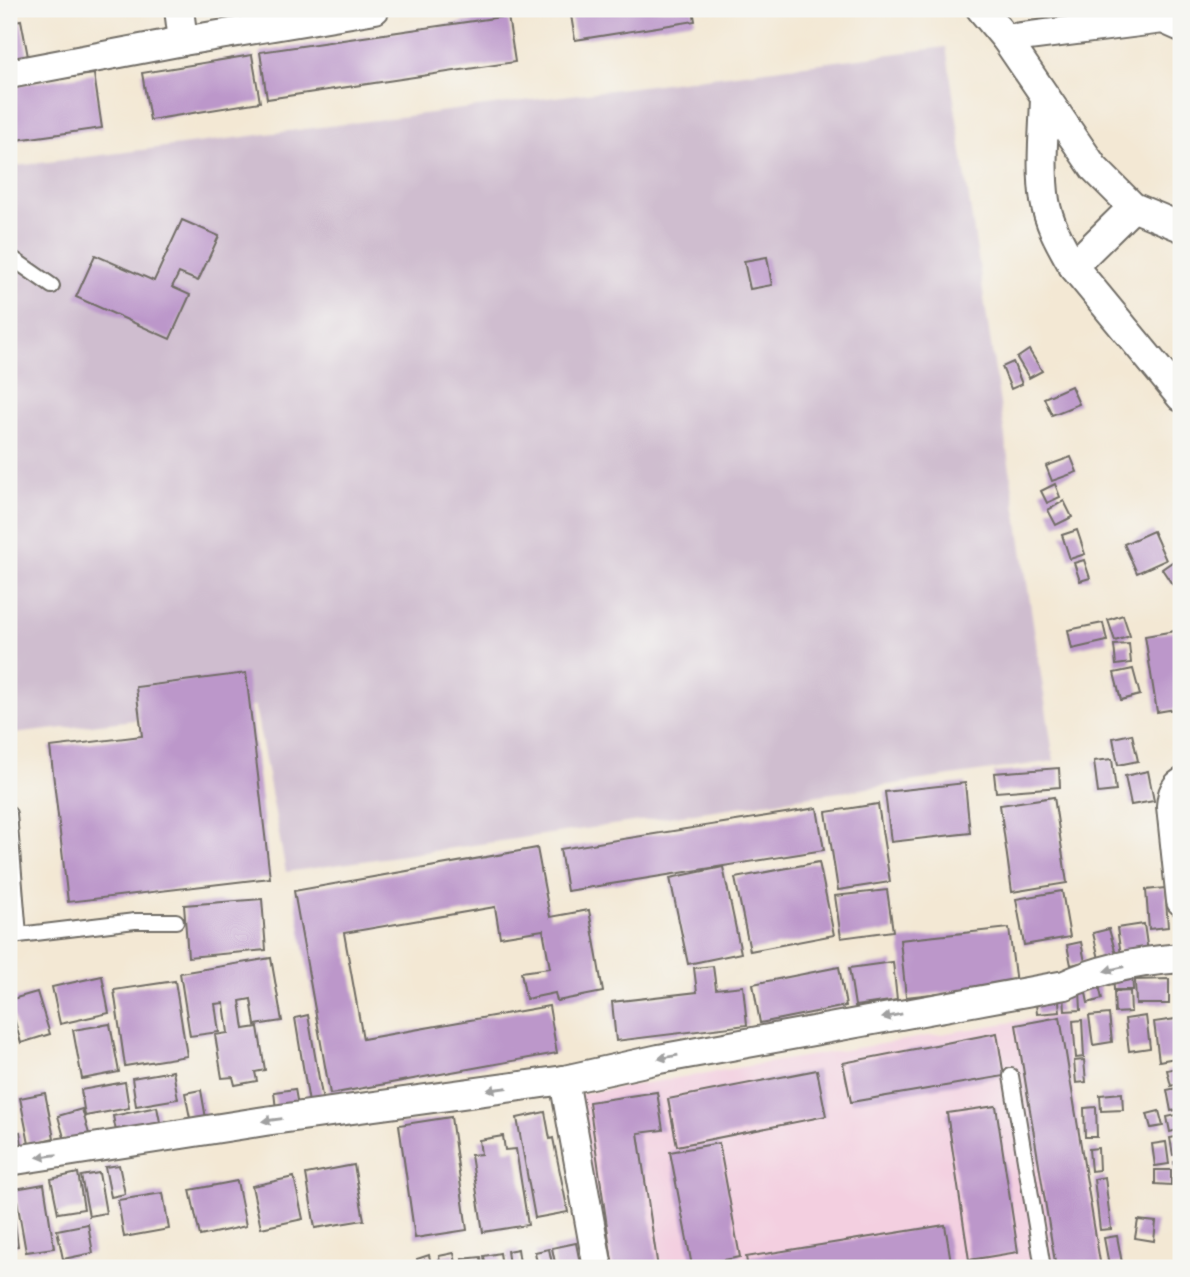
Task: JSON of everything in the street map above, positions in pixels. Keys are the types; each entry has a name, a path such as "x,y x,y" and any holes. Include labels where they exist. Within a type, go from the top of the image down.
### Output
{"street":[{"path":"178,9 183,41"},
{"path":"9,74 375,9"},
{"path":"982,9 1006,39 1094,168 1133,207 1181,227"},
{"path":"1006,39 1163,19 1181,27"},
{"path":"1045,98 1045,203 1055,233 1073,266 1181,397"},
{"path":"1073,266 1133,207"},
{"path":"1181,783 1172,795 1171,806 1181,901"},
{"path":"9,1161 265,1121 565,1080 659,1059 1065,985 1083,976 1108,970 1155,960 1181,958"},
{"path":"565,1080 598,1268"}],"lane":[{"path":"9,256 52,286"},
{"path":"9,814 14,936 135,921 176,921"},
{"path":"1011,1076 1043,1268"}],"shaded area":[{"path":"946,47 1054,761 286,872 255,706 13,734 9,710 9,167"},
{"path":"1061,1014 1103,1268 602,1268 575,1095"}],"building":[{"path":"570,9 693,9 695,21 575,40"},
{"path":"508,16 515,62 267,99 260,52"},
{"path":"21,20 30,67 9,71 9,22"},
{"path":"252,55 260,102 150,120 142,73"},
{"path":"94,74 102,128 9,141 9,86"},
{"path":"10,162 15,198 9,198"},
{"path":"182,220 219,236 198,281 179,273 172,287 190,295 170,339 76,297 95,255 154,281"},
{"path":"767,257 772,285 750,289 744,261"},
{"path":"1029,350 1042,371 1029,378 1017,358"},
{"path":"1013,362 1022,384 1011,389 1002,367"},
{"path":"1071,386 1079,404 1052,415 1044,398"},
{"path":"1071,457 1077,472 1052,481 1046,466"},
{"path":"1055,484 1060,497 1047,503 1041,491"},
{"path":"1064,501 1072,517 1056,525 1048,510"},
{"path":"1077,530 1085,554 1070,559 1062,535"},
{"path":"1153,531 1166,560 1137,573 1124,544"},
{"path":"1181,556 1181,578 1172,584 1162,569"},
{"path":"1084,560 1090,578 1080,581 1074,563"},
{"path":"1123,615 1130,636 1115,641 1108,620"},
{"path":"1103,623 1107,641 1072,649 1068,630"},
{"path":"1175,631 1181,670 1181,708 1157,712 1145,636"},
{"path":"1129,644 1131,663 1116,665 1114,645"},
{"path":"1133,669 1140,695 1121,700 1114,673"},
{"path":"246,673 270,878 68,902 50,747 142,736 136,687"},
{"path":"1132,734 1138,761 1118,765 1113,738"},
{"path":"1112,759 1116,791 1098,793 1094,761"},
{"path":"1059,768 1060,787 996,792 994,773"},
{"path":"1148,771 1154,801 1131,805 1125,776"},
{"path":"965,783 970,833 891,842 885,792"},
{"path":"1054,797 1067,883 1012,892 1000,805"},
{"path":"878,804 890,882 838,890 826,812"},
{"path":"817,808 824,850 567,891 560,849"},
{"path":"537,848 550,917 589,910 603,992 557,1001 555,993 526,999 521,972 550,968 543,930 500,937 495,907 344,933 363,1039 549,1006 557,1053 330,1094 294,891"},
{"path":"819,862 834,935 750,951 735,878"},
{"path":"723,867 741,953 688,964 670,878"},
{"path":"1165,888 1168,927 1149,929 1146,890"},
{"path":"887,890 893,931 841,938 835,896"},
{"path":"1062,891 1070,937 1024,945 1016,899"},
{"path":"262,899 266,950 188,957 184,905"},
{"path":"1144,924 1148,952 1121,955 1117,928"},
{"path":"1009,928 1016,984 906,997 900,940"},
{"path":"1109,929 1116,954 1099,959 1093,933"},
{"path":"1081,942 1085,962 1071,965 1067,945"},
{"path":"271,958 282,1021 255,1025 251,999 240,1001 244,1029 258,1027 265,1070 255,1072 257,1081 235,1085 233,1077 222,1078 215,1035 228,1033 224,1003 215,1004 219,1032 190,1036 180,973"},
{"path":"893,962 897,1000 855,1006 849,968"},
{"path":"713,966 716,989 743,986 747,1025 616,1041 612,1002 697,992 694,968"},
{"path":"839,967 846,1006 760,1023 753,984"},
{"path":"1113,972 1132,972 1133,990 1114,990"},
{"path":"102,976 109,1013 60,1024 52,987"},
{"path":"1169,979 1169,1004 1136,1004 1135,980"},
{"path":"175,981 187,1056 125,1066 114,990"},
{"path":"1099,985 1102,999 1088,1003 1085,988"},
{"path":"1058,990 1060,1012 1037,1014 1035,993"},
{"path":"1080,991 1081,1010 1065,1011 1064,992"},
{"path":"1130,991 1131,1012 1115,1013 1114,992"},
{"path":"37,992 50,1034 21,1043 9,1000"},
{"path":"1109,1014 1112,1042 1093,1045 1089,1016"},
{"path":"308,1015 324,1107 310,1109 295,1018"},
{"path":"1146,1016 1150,1048 1129,1051 1125,1019"},
{"path":"1060,1017 1101,1268 1056,1268 1016,1025"},
{"path":"1176,1019 1181,1057 1159,1061 1154,1022"},
{"path":"1082,1020 1084,1057 1076,1058 1073,1021"},
{"path":"110,1024 119,1072 82,1079 73,1030"},
{"path":"997,1033 1004,1076 851,1102 843,1063"},
{"path":"1084,1060 1086,1082 1076,1083 1074,1061"},
{"path":"1181,1067 1181,1083 1171,1086 1167,1070"},
{"path":"817,1070 826,1116 677,1146 668,1099"},
{"path":"173,1071 178,1099 136,1106 132,1078"},
{"path":"125,1082 129,1108 85,1116 81,1090"},
{"path":"1181,1087 1181,1109 1171,1111 1167,1090"},
{"path":"295,1089 298,1106 276,1109 274,1092"},
{"path":"201,1090 207,1124 192,1128 185,1093"},
{"path":"657,1092 663,1130 638,1133 658,1268 613,1268 589,1102"},
{"path":"45,1093 54,1138 29,1144 20,1098"},
{"path":"1122,1093 1123,1110 1101,1111 1100,1095"},
{"path":"996,1106 1018,1252 969,1260 947,1113"},
{"path":"157,1107 162,1132 118,1141 113,1116"},
{"path":"1096,1107 1097,1137 1085,1137 1084,1108"},
{"path":"82,1109 91,1141 67,1148 58,1116"},
{"path":"1159,1111 1163,1126 1151,1128 1147,1114"},
{"path":"545,1112 568,1212 535,1218 517,1118"},
{"path":"1181,1114 1181,1129 1170,1132 1167,1117"},
{"path":"451,1117 467,1230 415,1238 399,1125"},
{"path":"20,1132 23,1151 9,1154 9,1134"},
{"path":"503,1136 505,1150 516,1149 528,1225 483,1232 471,1155 481,1154 479,1140"},
{"path":"1181,1136 1181,1154 1173,1155 1170,1138"},
{"path":"1166,1142 1169,1164 1155,1166 1152,1144"},
{"path":"719,1143 740,1257 692,1266 670,1152"},
{"path":"1098,1148 1099,1170 1091,1171 1089,1149"},
{"path":"1181,1161 1181,1181 1177,1182 1174,1162"},
{"path":"119,1165 125,1194 111,1197 105,1167"},
{"path":"354,1165 364,1220 315,1228 306,1174"},
{"path":"1155,1170 1171,1170 1171,1185 1155,1184"},
{"path":"78,1173 84,1209 58,1213 51,1179"},
{"path":"99,1173 106,1213 89,1216 81,1176"},
{"path":"294,1177 303,1219 261,1228 252,1186"},
{"path":"1105,1177 1111,1229 1100,1230 1094,1179"},
{"path":"237,1181 246,1226 200,1236 190,1190"},
{"path":"44,1184 54,1248 26,1252 15,1189"},
{"path":"9,1186 18,1246 9,1247"},
{"path":"163,1193 169,1229 124,1237 118,1200"},
{"path":"1138,1220 1156,1222 1154,1241 1135,1238"},
{"path":"88,1224 93,1253 63,1259 57,1230"},
{"path":"945,1225 952,1268 748,1268 746,1257"},
{"path":"1117,1236 1122,1263 1109,1265 1104,1238"},
{"path":"576,1243 581,1268 556,1268 552,1248"},
{"path":"518,1249 520,1263 509,1265 507,1251"},
{"path":"549,1249 553,1268 538,1268 535,1252"},
{"path":"454,1253 457,1268 441,1268 439,1256"},
{"path":"500,1253 502,1266 486,1268 484,1256"},
{"path":"429,1255 432,1268 419,1268 417,1259"},
{"path":"481,1257 482,1268 463,1268 462,1259"}]}
